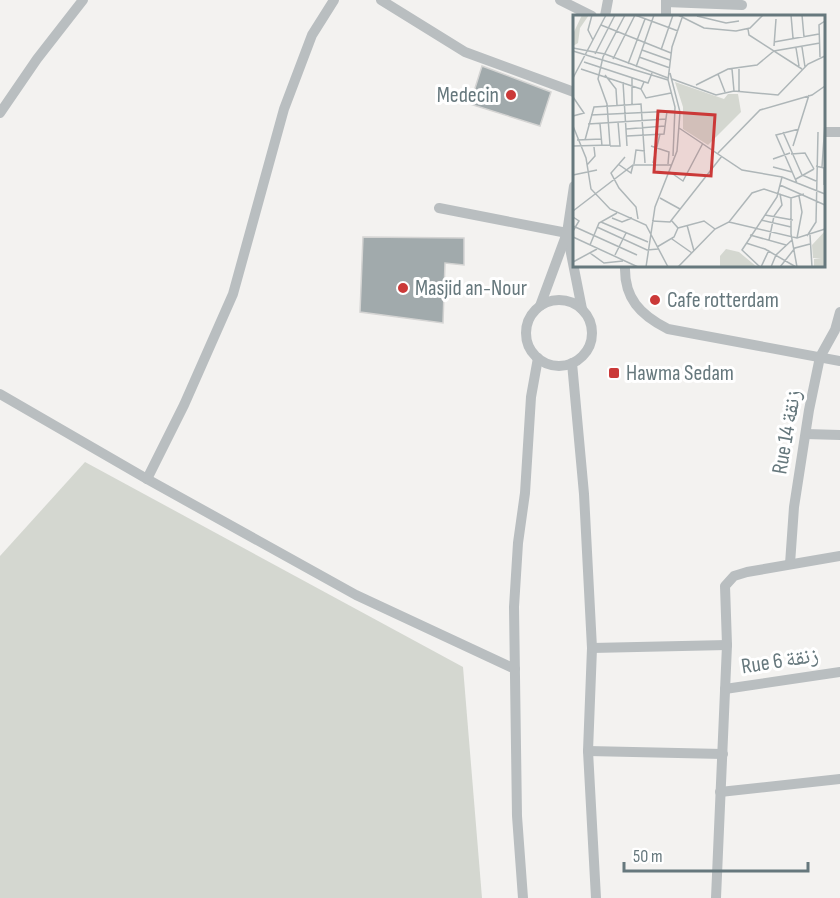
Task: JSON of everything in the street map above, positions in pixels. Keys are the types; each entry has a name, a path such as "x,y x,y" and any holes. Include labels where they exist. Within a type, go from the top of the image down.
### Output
{"street":[{"path":"0,113 37,59 83,0"},
{"path":"147,479 188,396 233,294 284,109 312,35 334,0"},
{"path":"381,0 465,52 573,92"},
{"path":"560,0 590,15"},
{"path":"605,15 608,0"},
{"path":"666,1 742,5"},
{"path":"540,306 557,300 575,303 589,317 592,338 588,349 581,357 572,363 554,365 538,358 527,341 526,332 528,322 540,306 567,233 573,193"},
{"path":"439,208 567,233"},
{"path":"567,233 573,263"},
{"path":"574,267 582,309"},
{"path":"625,267 628,286 640,312 650,320 668,328 840,361"},
{"name":"Rue 14 زنقة","path":"790,564 794,507 820,357 835,330 840,312"},
{"path":"523,898 517,816 514,607 531,397 538,358"},
{"path":"572,363 584,494 592,648 588,751 596,898"},
{"path":"0,394 356,596 515,669"},
{"path":"806,434 840,435"},
{"path":"716,898 727,645 725,586 734,576 747,572 840,556"},
{"path":"592,648 727,645"},
{"name":"Rue 6 زنقة","path":"725,689 840,672"},
{"path":"588,751 723,754"},
{"path":"720,792 840,779"}],"shaded area":[{"path":"85,462 463,667 482,898 0,898 0,556"}],"building":[{"name":"Medecin","path":"482,66 551,92 540,126 470,104"},
{"name":"Masjid an-Nour","path":"363,237 464,238 464,265 445,263 443,323 360,312"}],"place":[{"name":"Medecin","path":"511,95"},
{"name":"Masjid an-Nour","path":"403,288"},
{"name":"Cafe rotterdam","path":"655,300"},
{"name":"Hawma Sedam","path":"614,373"}]}
